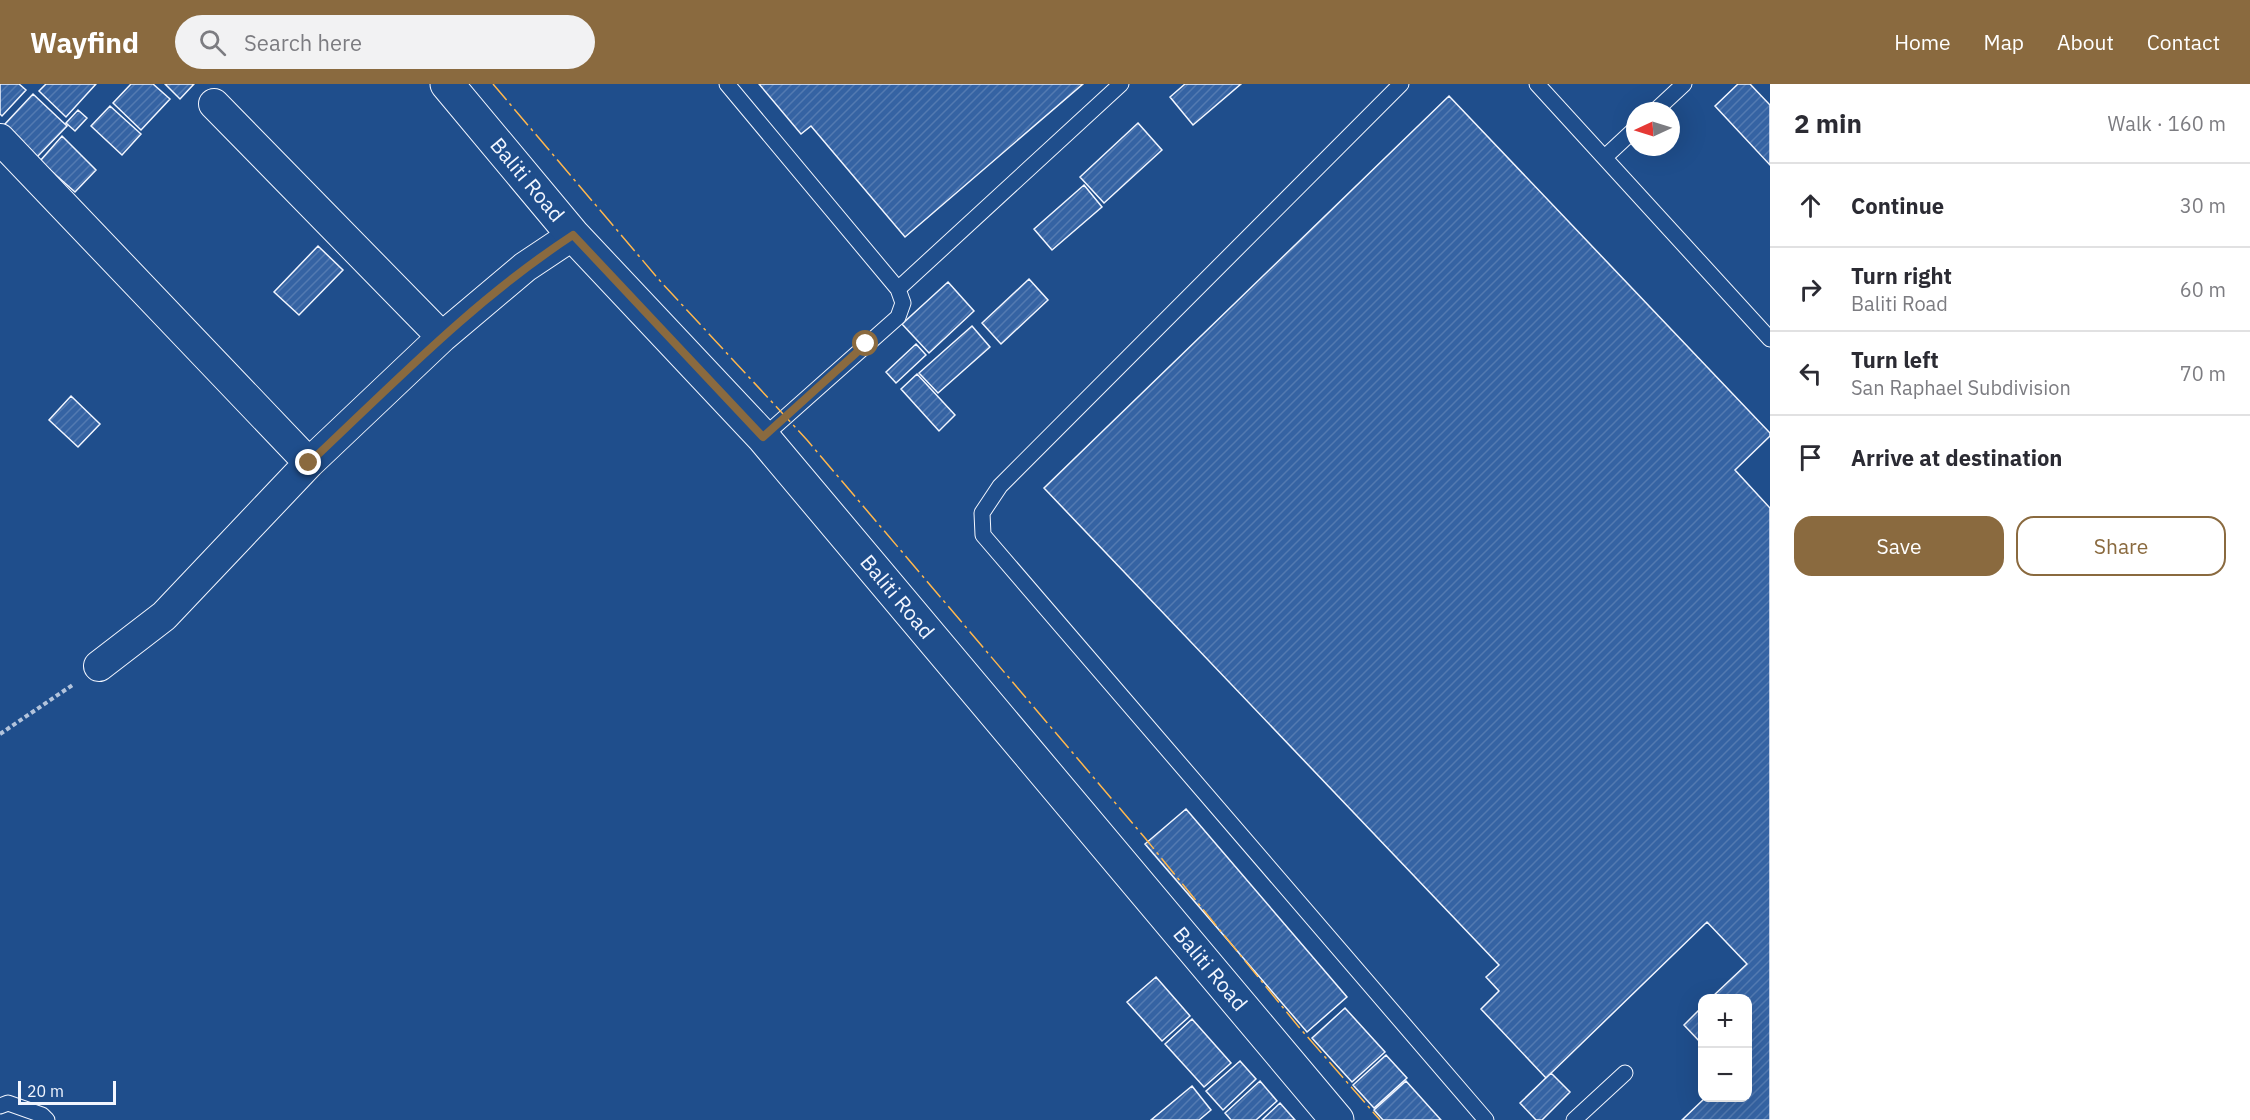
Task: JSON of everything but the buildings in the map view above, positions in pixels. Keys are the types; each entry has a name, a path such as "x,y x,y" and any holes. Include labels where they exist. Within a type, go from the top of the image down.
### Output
{"main road":[{"name":"Baliti Road","path":"447,84 573,235 763,437 1337,1120"}],"street":[{"path":"214,104 442,337"},
{"path":"0,139 309,463"},
{"path":"99,666 164,616 309,463 442,337 525,267 573,235"}],"lane":[{"path":"727,84 898,289 903,303 898,317 763,437"},
{"path":"898,289 1120,84"},
{"path":"1401,84 1000,486 982,513 983,535 1486,1120"},
{"path":"1537,84 1770,339"},
{"path":"1665,102 1684,84"},
{"path":"1605,157 1626,137"},
{"path":"1574,1120 1625,1073"},
{"path":"0,1106 8,1103 42,1115 47,1120"}],"path":[{"path":"0,734 99,666"}],"power":[{"path":"493,84 661,282 807,440 1145,838 1298,1026 1380,1120"}],"route":[{"path":"309,463 442,337 525,267 573,235 763,437 866,344"}]}
